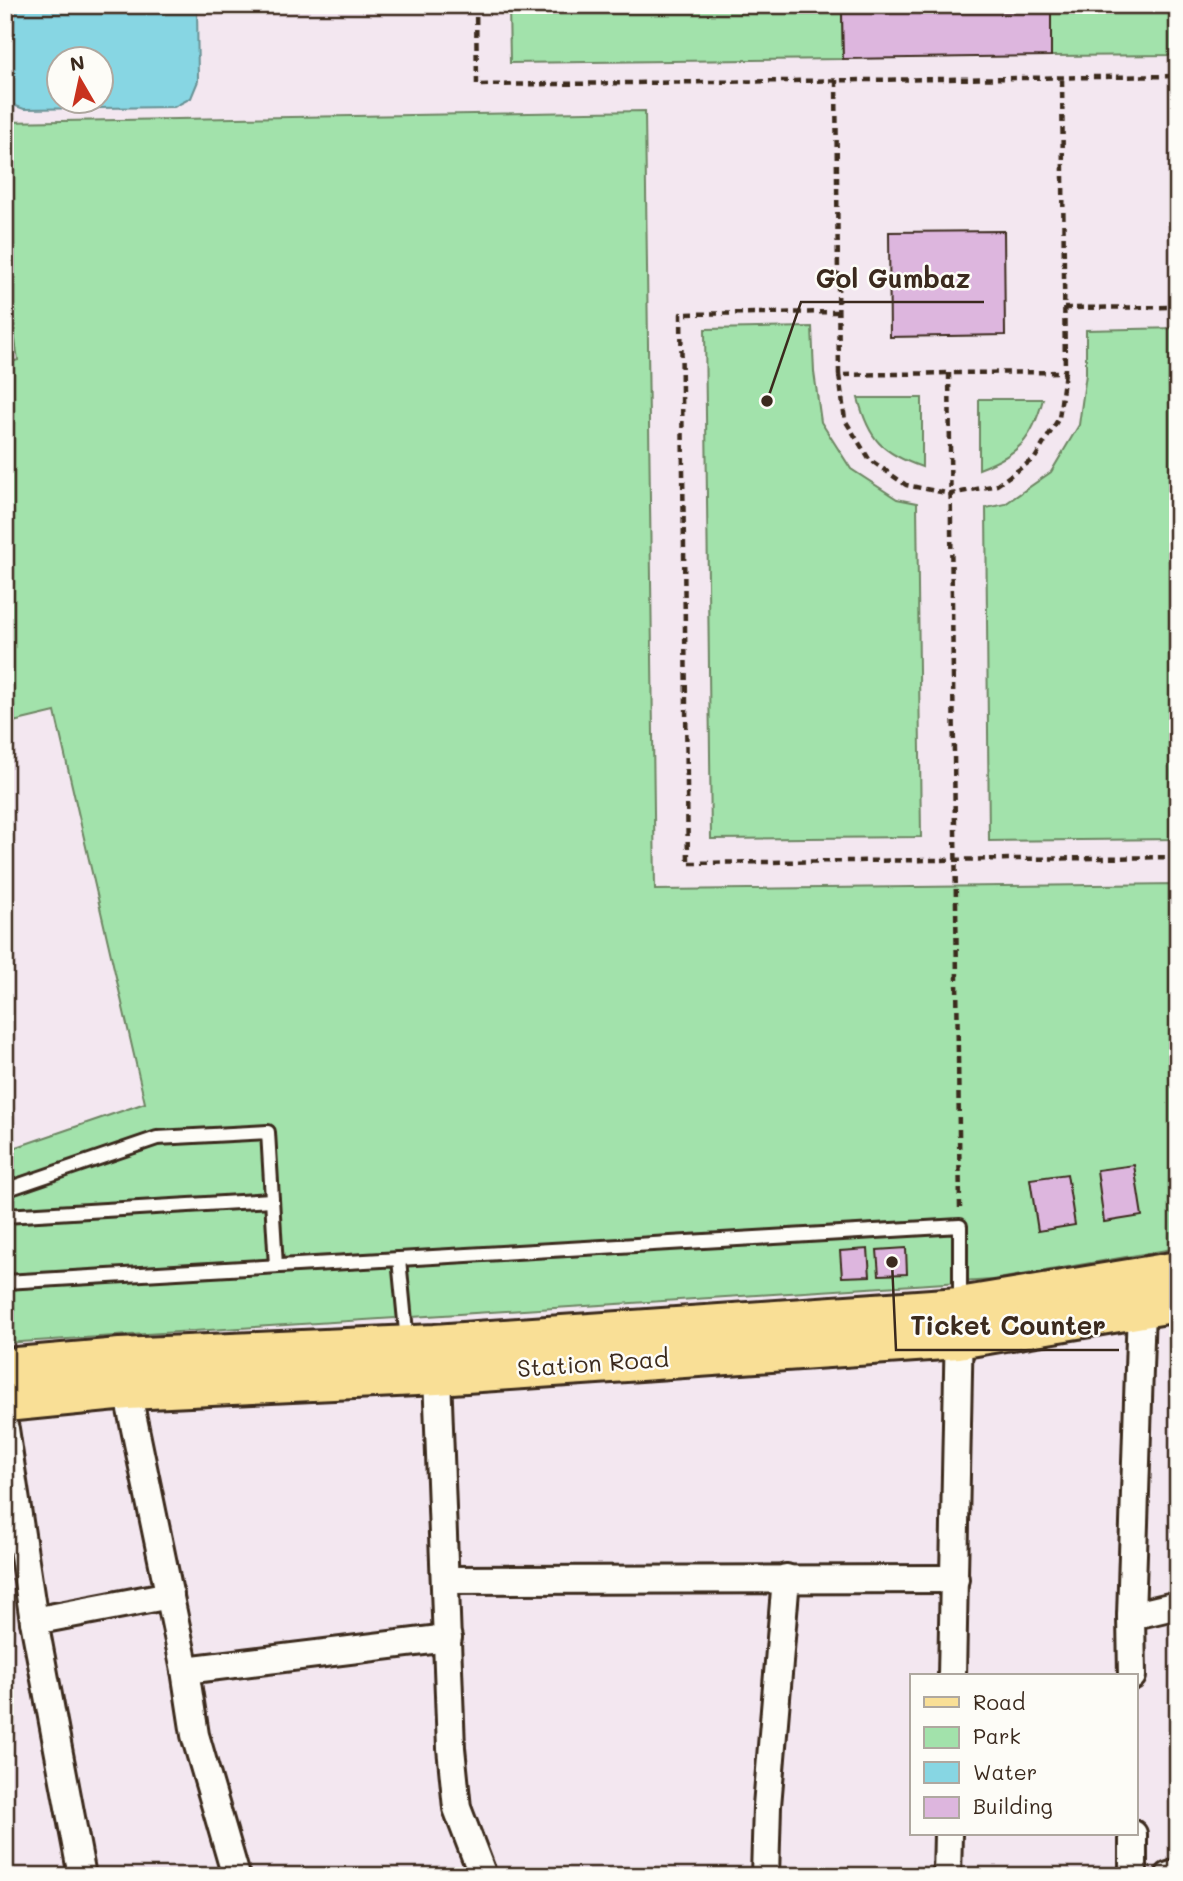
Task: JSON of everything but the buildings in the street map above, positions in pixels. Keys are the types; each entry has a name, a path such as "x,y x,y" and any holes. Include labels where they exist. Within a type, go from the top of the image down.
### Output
{"main road":[{"name":"Station Road","path":"5,1368 120,1358 959,1323 1178,1271"},
{"name":"Station Road","path":"5,1402 127,1390 437,1375 1159,1305"}],"street":[{"path":"1132,1674 1131,1616 1159,1305"},
{"path":"952,1674 959,1323"},
{"path":"437,1375 451,1748 457,1808 483,1876"},
{"path":"127,1390 186,1670 195,1735 236,1876"},
{"path":"5,1429 34,1621 82,1876"},
{"path":"765,1876 767,1806 786,1578"},
{"path":"446,1580 955,1579"},
{"path":"34,1621 170,1595"},
{"path":"1131,1616 1178,1605"},
{"path":"186,1670 447,1638"},
{"path":"947,1876 948,1836"},
{"path":"1133,1836 1133,1876"},
{"path":"1169,1876 1178,1873"}],"lane":[{"path":"5,1190 157,1139 268,1132 276,1266"},
{"path":"5,1216 272,1200"},
{"path":"5,1282 960,1226 959,1323"},
{"path":"399,1259 408,1346"}],"path":[{"path":"476,5 477,85 1178,75"},
{"path":"836,80 839,375 845,420 869,458 906,485 951,494 997,485 1035,458 1059,418 1065,372 1062,77"},
{"path":"1065,308 1178,307"},
{"path":"838,312 681,314 688,863 1178,856"},
{"path":"839,375 1065,372"},
{"path":"950,373 960,1226"}],"green space":[{"path":"509,5 923,5 923,12 842,13 843,59 510,63"},
{"path":"951,5 1178,5 1178,55 1051,56 1050,11 951,12"},
{"path":"645,111 655,890 1178,884 1178,1248 992,1280 5,1343 5,1151 145,1103 55,712 5,724 5,364 18,360 5,270 5,122"},
{"path":"812,327 814,372 821,422 851,469 897,499 917,503 921,837 711,839 705,329"},
{"path":"1178,328 1178,839 989,841 986,508 1005,504 1051,472 1079,425 1086,374 1086,330"},
{"path":"858,398 922,398 922,467 897,456 879,443 867,425"},
{"path":"979,399 1043,399 1034,425 1022,444 1004,458 979,469"}],"water":[{"path":"5,5 197,5 198,81 191,98 174,107 116,108 116,46 46,46 46,109 24,109 5,102"}],"place":[{"name":"Gol Gumbaz","path":"767,401"},
{"name":"Ticket Counter","path":"892,1262"}]}
